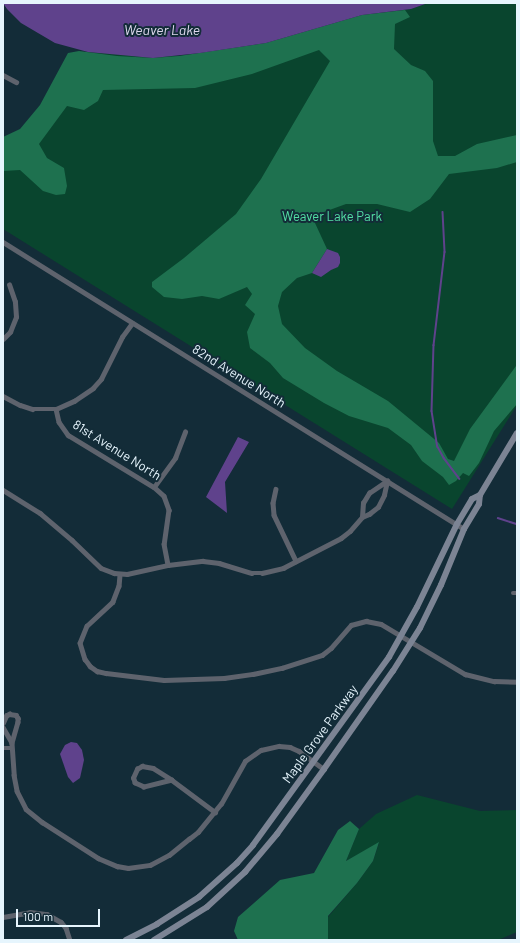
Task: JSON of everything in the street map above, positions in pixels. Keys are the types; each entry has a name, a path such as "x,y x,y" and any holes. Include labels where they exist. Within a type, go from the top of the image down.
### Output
{"main road":[{"name":"Maple Grove Parkway","path":"154,940 207,907 245,872 266,848 324,769 411,643 432,603 464,529 479,504 480,495 517,433"},
{"name":"Maple Grove Parkway","path":"126,940 179,911 199,897 218,881 253,845 402,637 457,524 472,499 480,495"}],"street":[{"path":"3,75 16,82"},
{"name":"82nd Avenue North","path":"3,242 464,529"},
{"path":"3,340 10,332 16,317 15,302 9,285"},
{"path":"3,396 20,405 32,409 56,408 74,401 97,383 132,323"},
{"name":"81st Avenue North","path":"56,408 59,422 68,435 154,487 164,496 169,510 164,544 168,565"},
{"path":"154,487 175,458 185,432"},
{"path":"362,517 363,503 366,497 374,488 387,481"},
{"path":"3,490 57,526 101,568 120,575 133,574 168,565 210,562 251,573 262,573 283,568 341,538 350,531 362,517 378,507 384,495 387,481"},
{"path":"276,489 273,503 274,515 296,561"},
{"path":"120,575 113,602 87,626 80,643 85,659 90,666 97,671 164,680 216,679 253,674 282,668 322,654 331,648 351,625 361,621 376,622 465,674 494,681 517,682"},
{"path":"3,723 6,716 9,714 16,715 18,718 13,734 12,745 17,791 31,814 107,863 128,868 140,867 156,862 170,855 198,832 215,812 245,761 260,750 279,746 290,747 314,761 324,769"},
{"path":"3,727 12,745"},
{"path":"3,748 12,745"},
{"path":"172,780 144,787 135,783 133,778 137,769 147,766 172,780 215,812"},
{"path":"3,917 30,912 47,914 61,922 66,928 70,940"}],"green space":[{"name":"Weaver Lake Park","path":"428,3 517,3 517,405 452,509 3,229 3,155 88,52 179,56 235,49 266,43 362,15 411,9"},
{"path":"405,10 410,17 395,24 394,49 411,65 425,71 433,81 433,141 438,156 455,156 477,144 517,135 517,162 497,168 449,174 430,199 410,212 377,204 346,204 324,212 315,223 327,249 312,273 297,278 282,292 278,306 282,324 305,348 337,371 388,401 439,443 448,459 454,461 470,429 517,363 517,404 494,431 479,463 469,476 463,473 456,481 449,485 443,477 422,461 411,445 388,428 349,416 324,403 283,378 270,363 250,348 247,332 255,314 245,305 252,294 247,287 219,299 202,296 182,299 164,297 152,287 152,282 184,258 236,214 261,179 330,61 319,50 252,74 195,88 103,90 98,101 84,110 67,106 39,144 47,158 64,168 67,186 65,194 56,195 43,191 20,170 3,171 3,137 20,129 40,105 68,53 79,51 117,56 153,58 179,56 266,43 362,15"},
{"path":"417,795 480,811 517,810 517,932 498,940 328,940 328,917 357,883 373,861 379,843 346,861 359,829 376,814"},
{"path":"350,821 359,829 346,861 379,842 373,861 357,883 328,916 328,940 238,940 234,931 238,917 280,880 314,873 338,830"}],"water":[{"name":"Weaver Lake","path":"3,3 428,3 411,9 362,15 266,43 200,53 153,58 88,52 55,43 21,23"},
{"path":"327,249 338,253 340,263 338,267 321,277 312,273"},
{"path":"238,437 249,442 225,482 227,513 206,497"},
{"path":"71,742 77,743 82,750 84,760 80,778 73,783 68,777 60,754 65,745"}],"waterway":[{"path":"443,212 445,252 434,345 432,411 438,447 444,458 460,479"},
{"path":"498,518 517,524"}]}
